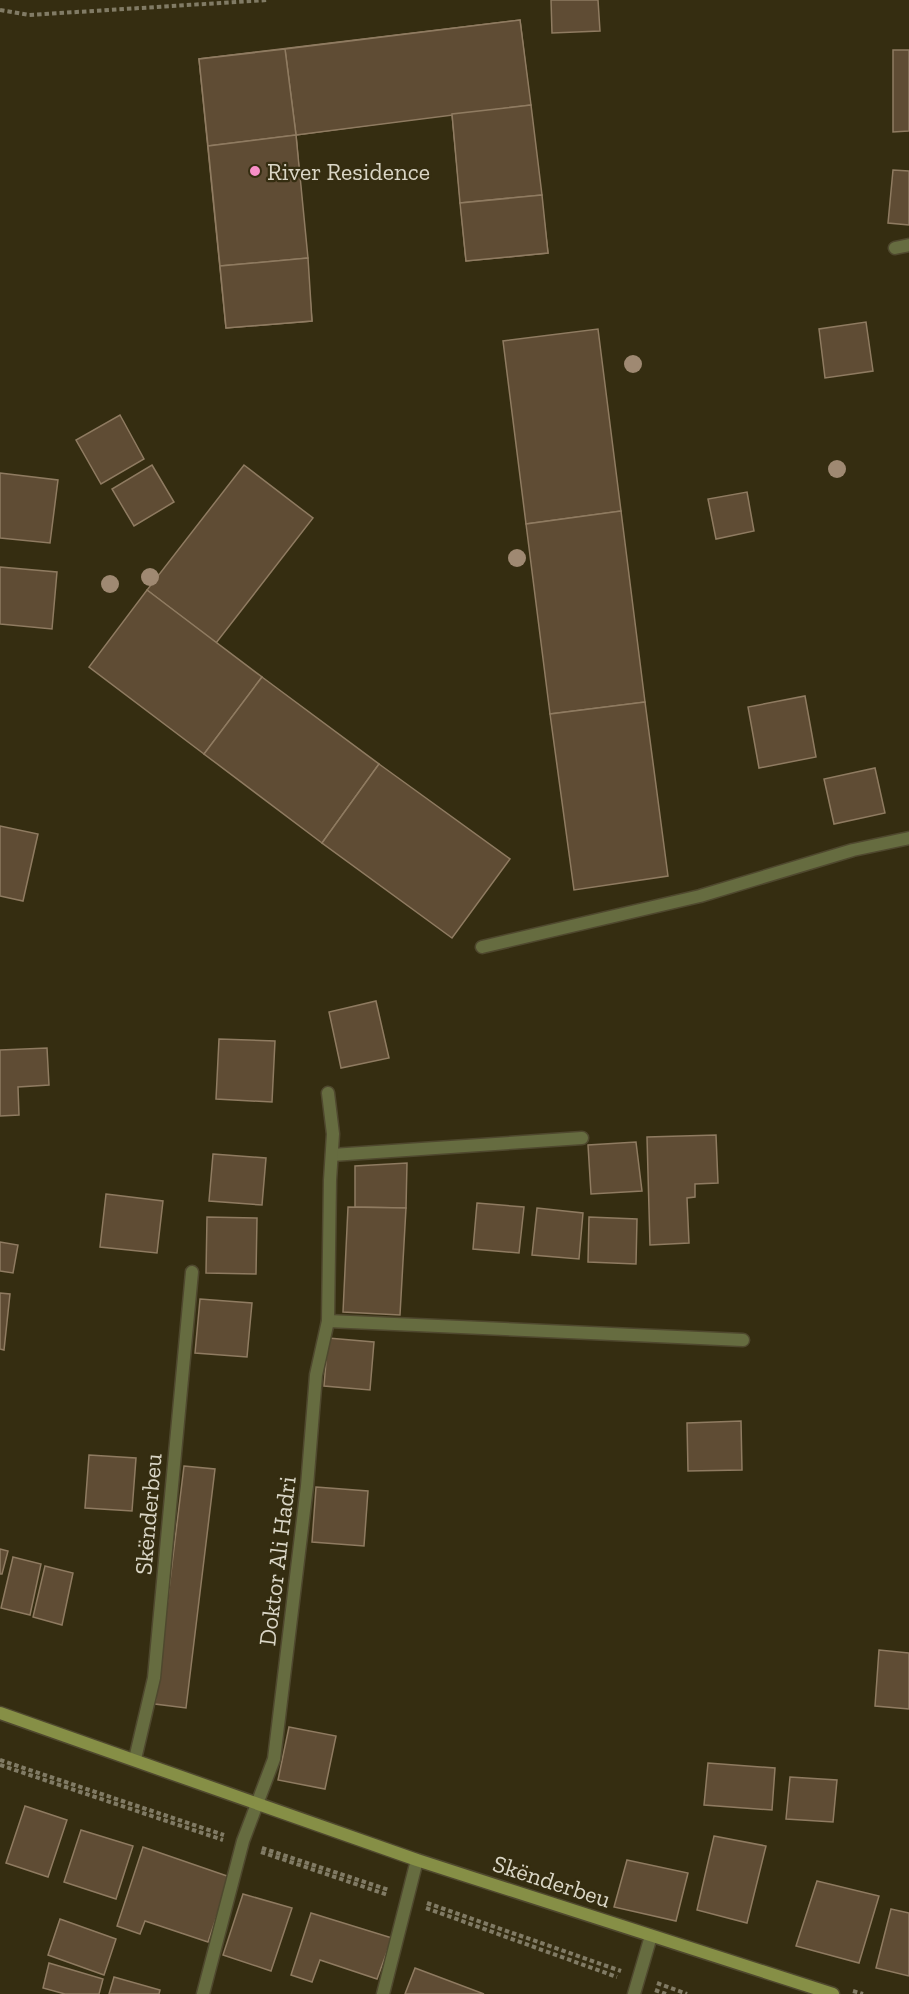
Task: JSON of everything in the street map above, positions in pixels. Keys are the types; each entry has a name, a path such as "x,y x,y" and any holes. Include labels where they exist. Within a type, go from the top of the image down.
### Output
{"main road":[{"name":"Skënderbeu","path":"0,1713 417,1860 833,1994"}],"street":[{"path":"895,248 909,245"},
{"path":"483,947 700,896 853,850 909,838"},
{"name":"Doktor Ali Hadri","path":"259,1804 274,1759 307,1486 316,1375 328,1321 333,1134 328,1093"},
{"path":"332,1155 582,1138"},
{"name":"Skënderbeu","path":"135,1759 154,1678 192,1272"},
{"path":"328,1321 743,1340"},
{"path":"203,1994 243,1844 259,1804"},
{"path":"383,1994 409,1899 417,1860"},
{"path":"636,1985 651,1936"}],"path":[{"path":"0,10 29,15 268,0"},
{"path":"0,1760 243,1844"},
{"path":"0,1766 409,1899 636,1985 666,1994"},
{"path":"636,1985 687,1994"}],"building":[{"path":"551,0 598,0 600,31 552,33"},
{"name":"River Residence","path":"520,20 548,253 466,261 452,114 296,135 312,321 226,328 199,59"},
{"path":"520,20 531,105 296,135 285,49"},
{"path":"285,49 296,135 208,146 199,59"},
{"path":"893,50 909,50 909,131 893,132"},
{"path":"531,105 542,195 460,203 452,114"},
{"path":"296,135 308,258 220,266 208,146"},
{"path":"893,170 909,171 909,225 888,223"},
{"path":"542,195 548,253 466,261 460,203"},
{"path":"308,258 312,321 226,328 220,266"},
{"path":"866,322 873,371 825,378 819,329"},
{"path":"598,329 621,511 526,524 503,341"},
{"path":"120,415 144,459 101,484 76,440"},
{"path":"152,465 174,502 134,526 112,489"},
{"path":"244,465 313,518 216,643 147,590"},
{"path":"0,473 58,480 50,543 0,538"},
{"path":"747,492 754,531 716,539 708,499"},
{"path":"621,511 645,702 550,714 526,524"},
{"path":"0,567 57,572 52,629 0,624"},
{"path":"147,590 262,677 204,754 89,667"},
{"path":"262,677 379,764 322,843 204,754"},
{"path":"805,696 816,757 759,768 748,707"},
{"path":"645,702 668,876 574,890 550,714"},
{"path":"379,764 510,859 452,938 322,843"},
{"path":"875,768 885,813 834,824 824,779"},
{"path":"0,826 38,834 23,901 0,896"},
{"path":"376,1001 389,1058 341,1068 329,1012"},
{"path":"219,1039 275,1041 272,1102 216,1099"},
{"path":"47,1048 49,1085 18,1087 19,1115 0,1116 0,1050"},
{"path":"716,1135 718,1183 695,1184 695,1197 687,1198 689,1243 650,1245 647,1137"},
{"path":"636,1142 642,1191 591,1194 588,1145"},
{"path":"213,1154 266,1158 262,1205 209,1201"},
{"path":"407,1163 406,1208 355,1207 355,1166"},
{"path":"106,1194 163,1201 157,1253 100,1247"},
{"path":"477,1203 524,1207 519,1253 473,1249"},
{"path":"348,1207 406,1208 400,1315 343,1312"},
{"path":"537,1208 583,1213 579,1259 532,1255"},
{"path":"207,1217 257,1218 256,1274 206,1273"},
{"path":"589,1217 637,1219 636,1264 588,1262"},
{"path":"0,1242 18,1245 13,1273 0,1271"},
{"path":"0,1293 10,1294 4,1350 0,1349"},
{"path":"200,1299 252,1303 247,1357 195,1353"},
{"path":"328,1338 374,1342 370,1390 324,1386"},
{"path":"741,1421 742,1470 688,1471 687,1423"},
{"path":"89,1455 136,1458 132,1511 85,1508"},
{"path":"184,1466 215,1469 186,1708 155,1704"},
{"path":"316,1487 368,1491 364,1546 312,1542"},
{"path":"0,1549 8,1551 2,1574 0,1574"},
{"path":"13,1557 41,1564 30,1615 1,1608"},
{"path":"45,1566 73,1573 62,1625 33,1617"},
{"path":"879,1650 909,1653 909,1709 875,1706"},
{"path":"289,1727 336,1736 325,1789 278,1780"},
{"path":"708,1763 775,1768 772,1810 704,1805"},
{"path":"790,1777 837,1780 833,1822 786,1819"},
{"path":"25,1806 67,1820 48,1877 6,1863"},
{"path":"81,1830 133,1846 116,1899 64,1882"},
{"path":"714,1836 766,1846 747,1923 697,1910"},
{"path":"143,1847 230,1877 208,1942 145,1921 140,1934 117,1926"},
{"path":"627,1860 688,1873 676,1921 614,1907"},
{"path":"817,1881 879,1896 859,1963 796,1946"},
{"path":"243,1894 292,1908 271,1971 223,1955"},
{"path":"891,1909 909,1913 909,1976 876,1968"},
{"path":"311,1913 392,1938 377,1979 320,1960 312,1982 291,1975"},
{"path":"60,1919 116,1939 104,1975 48,1955"},
{"path":"49,1963 103,1979 99,1994 65,1994 43,1988"},
{"path":"415,1968 484,1994 405,1994"},
{"path":"114,1977 160,1990 159,1994 109,1994"}],"place":[{"name":"River Residence","path":"255,171"}]}
